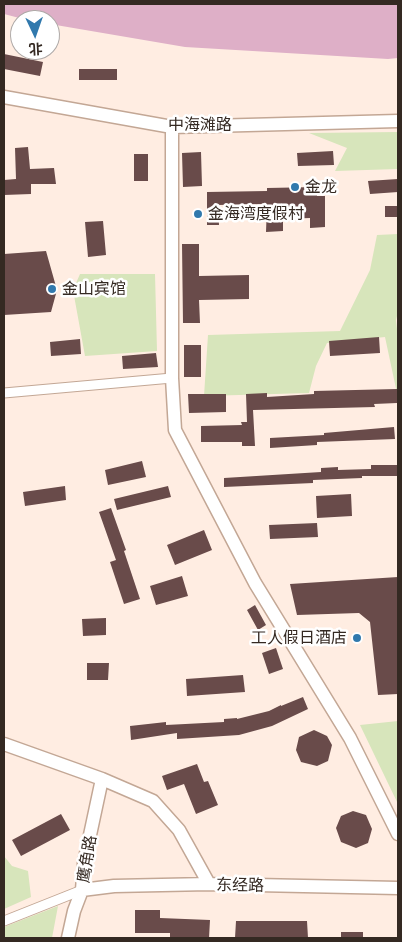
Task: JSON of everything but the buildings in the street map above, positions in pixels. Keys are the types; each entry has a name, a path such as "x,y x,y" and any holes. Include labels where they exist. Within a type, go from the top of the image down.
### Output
{"main road":[{"name":"中海滩路","path":"4,96 172,127 398,121"},
{"path":"172,127 172,378 175,430 254,583 350,738 398,834"},
{"path":"4,744 102,779 153,801 178,830 209,884"},
{"name":"鹰角路","path":"68,938 74,911 82,890 84,863 102,779"},
{"name":"东经路","path":"82,890 114,886 209,884 398,888"}],"street":[{"path":"4,393 172,378"},
{"path":"4,921 82,890"}],"green space":[{"path":"398,132 398,169 335,171 347,148 309,133"},
{"path":"398,234 398,312 396,320 398,338 398,398 385,337 327,343 316,366 309,393 204,396 208,335 340,331 370,270 377,235"},
{"path":"80,274 155,274 157,351 85,356 73,290"},
{"path":"398,721 398,804 360,725"},
{"path":"4,856 12,866 28,871 31,897 4,909"},
{"path":"58,906 52,938 4,938 4,927"}],"shaded area":[{"path":"4,4 398,4 398,58 388,59 185,47 60,26 60,10 10,10 10,16 4,14"}],"place":[{"name":"金龙","path":"295,187"},
{"name":"金海湾度假村","path":"198,214"},
{"name":"金山宾馆","path":"52,289"},
{"name":"工人假日酒店","path":"357,638"}]}
